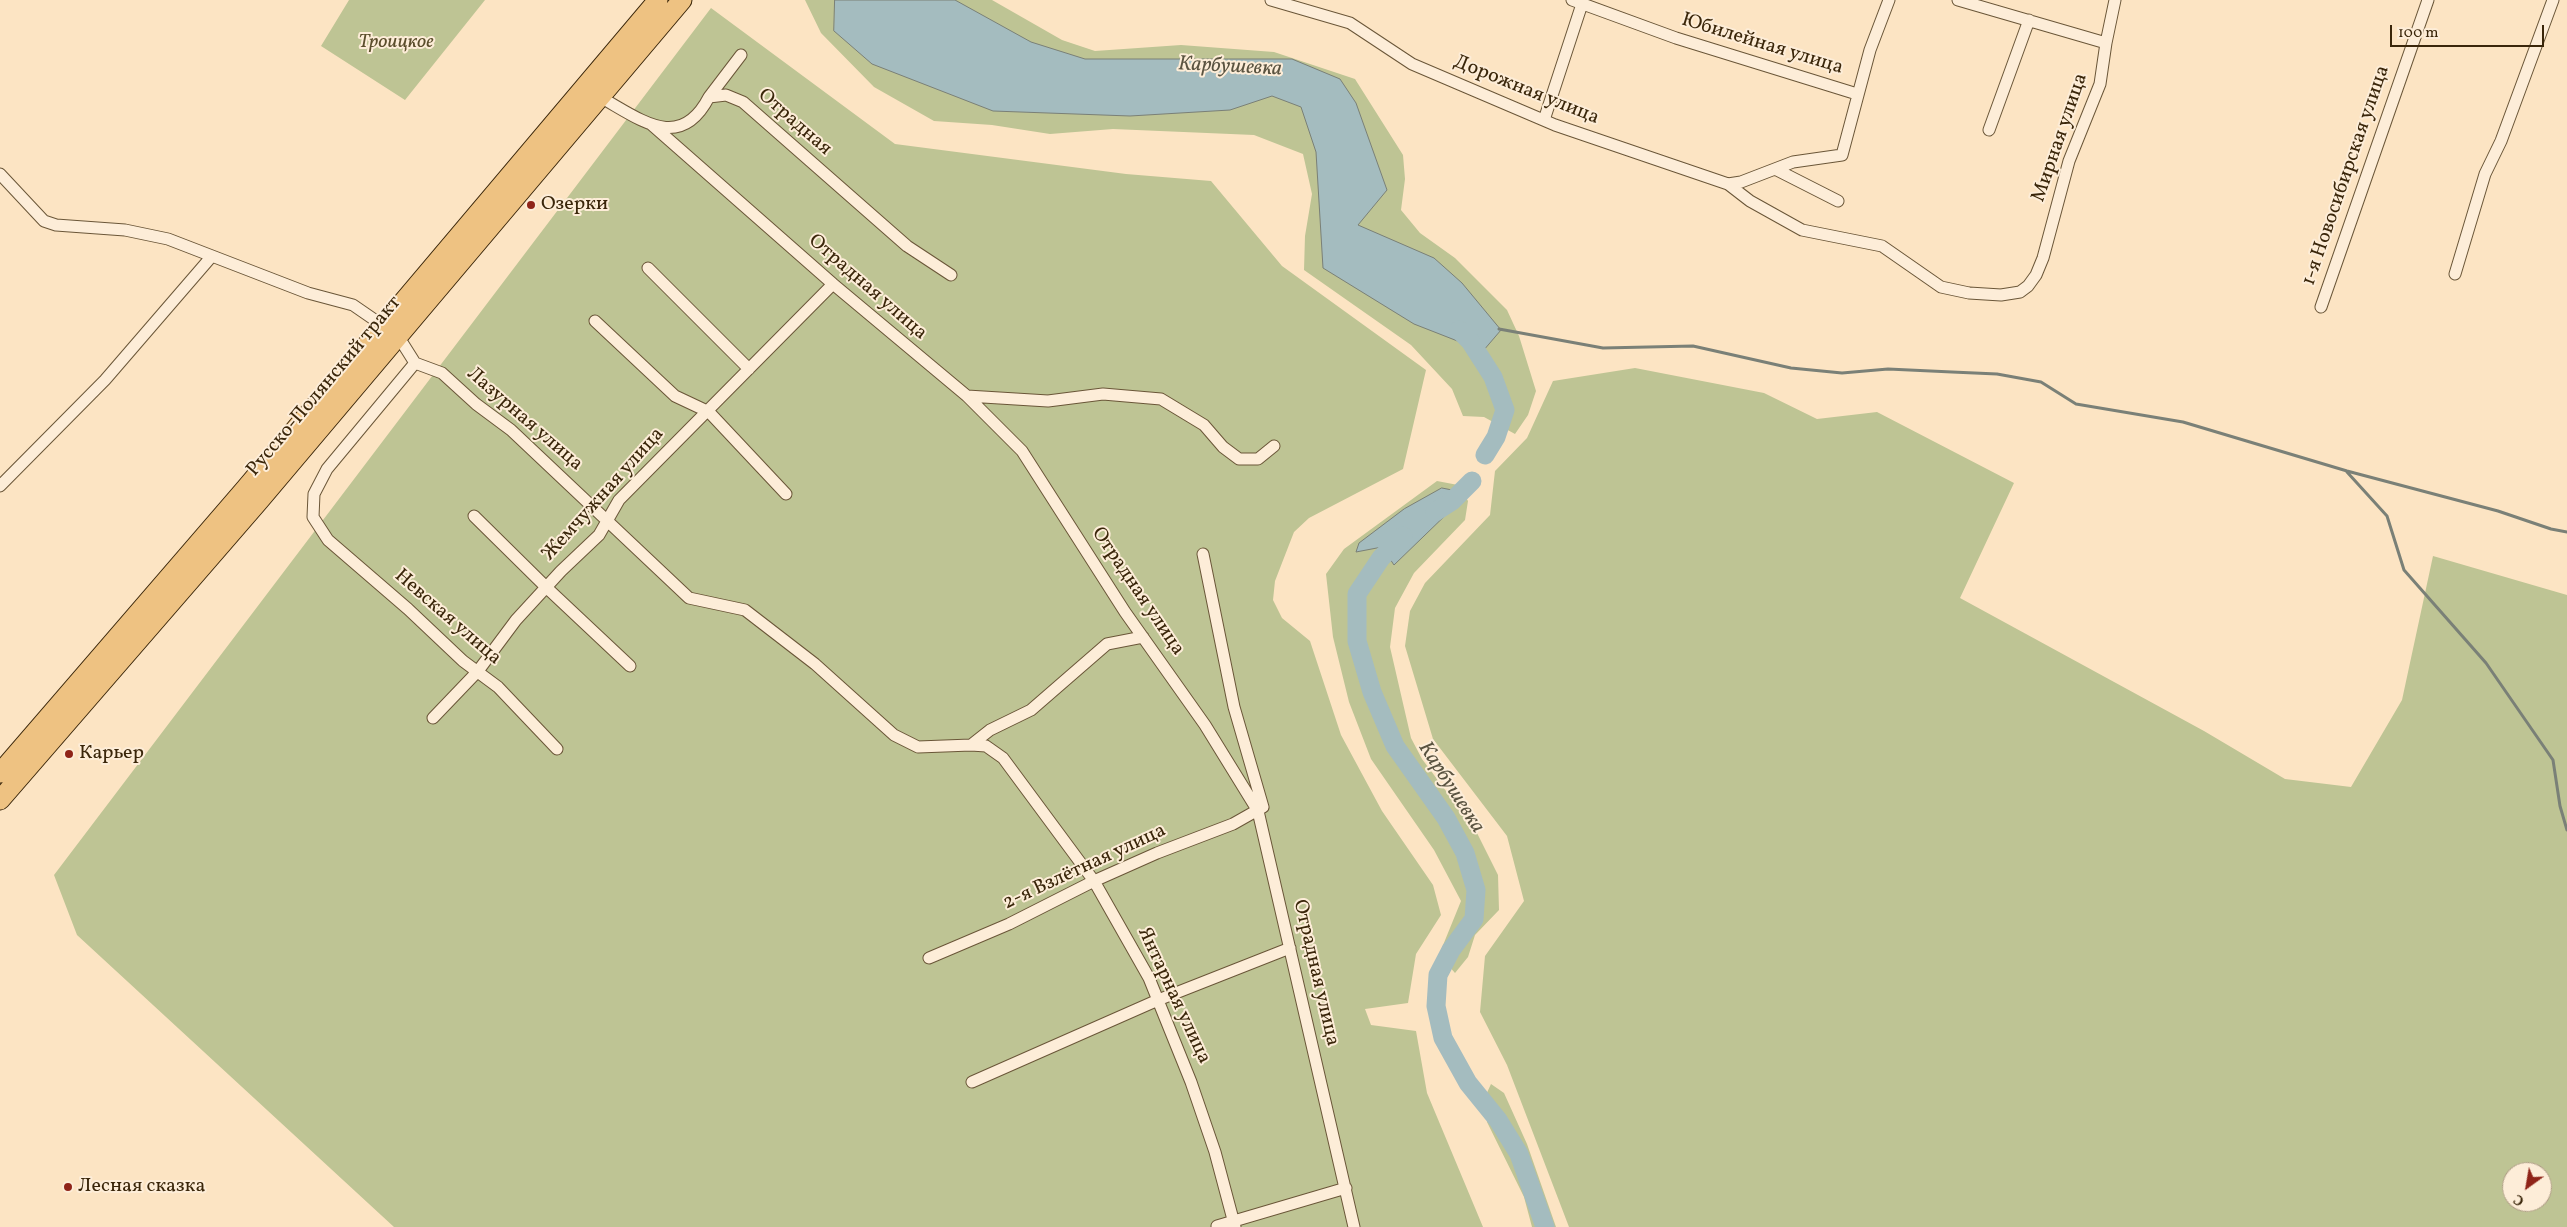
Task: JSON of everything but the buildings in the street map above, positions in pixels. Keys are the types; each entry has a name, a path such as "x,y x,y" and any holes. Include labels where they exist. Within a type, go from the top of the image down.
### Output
{"main road":[{"name":"Русско-Полянский тракт","path":"0,800 391,331 658,0"},
{"name":"Русско-Полянский тракт","path":"0,773 600,97 682,0"}],"street":[{"name":"Дорожная улица","path":"1271,0 1350,23 1412,64 1544,120 1601,142 1728,184"},
{"path":"1728,184 1741,182 1793,162 1842,155 1854,116 1857,94 1862,84 1870,50 1889,0"},
{"path":"1958,0 2106,43"},
{"name":"Мирная улица","path":"1728,184 1750,201 1802,230 1882,246 1941,287 1969,293 2001,296 2020,292 2028,286 2036,275 2043,258 2069,161 2100,84 2115,0"},
{"name":"1-я Новосибирская улица","path":"2321,307 2428,0"},
{"path":"2455,274 2485,174 2502,141 2553,0"},
{"path":"1544,120 1582,3"},
{"name":"Юбилейная улица","path":"1582,3 1676,38 1857,94"},
{"path":"1989,130 2029,20"},
{"path":"600,97 651,124 676,129 687,124 703,108 709,97 741,55"},
{"name":"Отрадная","path":"709,97 726,95 743,102 907,246 951,275"},
{"name":"Отрадная улица","path":"651,124 833,284 967,396 1022,451 1143,637 1205,725 1258,811 1354,1227"},
{"path":"1775,169 1838,201"},
{"path":"0,174 44,221 56,225 125,230 168,239 308,292 353,305 391,331 415,364"},
{"path":"0,486 105,380 212,256"},
{"path":"648,268 749,369"},
{"name":"Жемчужная улица","path":"433,718 478,671 504,634 547,588 561,570 599,535 619,500 833,284"},
{"path":"595,321 675,396 708,412 786,494"},
{"name":"Невская улица","path":"415,364 327,469 314,494 313,517 328,540 408,609 463,661 498,687 557,749"},
{"name":"Лазурная улица","path":"415,364 442,373 476,404 511,430 689,598"},
{"path":"967,396 1048,401 1103,394 1161,399 1204,425 1223,447 1239,459 1258,459 1274,446"},
{"path":"474,516 630,666"},
{"path":"1203,554 1234,707 1263,807 1258,811"},
{"name":"Янтарная улица","path":"689,598 745,610 815,664 894,735 918,747 986,746 1003,758 1094,881 1149,978 1191,1082 1216,1152 1234,1225"},
{"path":"971,745 990,730 1031,710 1108,644 1143,637"},
{"name":"2-я Взлётная улица","path":"928,958 1009,924 1094,881 1157,853 1232,824 1258,811"},
{"path":"972,1082 1158,1000 1290,948"},
{"path":"1217,1226 1234,1225 1346,1188"}],"green space":[{"name":"Троицкое","path":"349,0 485,0 405,100 321,46"},
{"path":"805,0 992,0 1062,40 1095,51 1181,45 1274,52 1355,79 1403,155 1405,179 1401,210 1420,233 1455,258 1507,310 1519,336 1536,391 1528,415 1515,434 1484,417 1463,416 1452,389 1411,345 1304,270 1305,236 1312,194 1303,154 1254,135 1113,129 1050,134 992,125 934,121 874,87 821,33"},
{"path":"711,8 895,144 1126,174 1211,181 1282,266 1426,370 1403,469 1309,518 1294,532 1275,581 1273,600 1282,618 1310,641 1341,735 1382,811 1433,885 1441,915 1416,954 1408,1003 1365,1009 1371,1025 1416,1031 1427,1093 1483,1227 394,1227 77,935 54,875"},
{"path":"1635,368 1764,393 1817,419 1877,412 2014,483 1960,598 2204,731 2285,779 2351,787 2402,700 2433,556 2567,595 2567,1227 1569,1227 1507,1065 1480,1012 1485,956 1524,901 1507,836 1433,739 1405,646 1410,611 1425,583 1490,515 1495,471 1527,438 1553,381"},
{"path":"1437,481 1458,485 1468,501 1465,520 1414,573 1395,608 1390,647 1411,738 1422,759 1476,831 1498,875 1499,910 1475,935 1468,957 1455,973 1439,955 1461,901 1434,850 1371,759 1349,702 1333,637 1326,574 1344,549"},
{"path":"1491,1084 1504,1093 1527,1144 1556,1227 1532,1227 1524,1197 1487,1122 1485,1097"}],"water":[{"path":"835,0 955,0 1031,42 1085,59 1292,59 1340,79 1356,103 1387,190 1358,225 1434,258 1462,283 1501,330 1483,351 1414,324 1323,268 1316,152 1301,107 1272,96 1230,110 1130,116 993,111 872,64 834,31"},
{"path":"1442,488 1457,491 1454,507 1394,565 1382,547 1356,552 1359,543 1404,509"}],"waterway":[{"path":"1499,329 1603,348 1693,346 1791,368 1842,373 1888,369 1997,374 2041,382 2076,404 2183,422 2347,471 2498,511 2551,529 2567,532"},
{"name":"Карбушевка","path":"1459,330 1470,341 1493,377 1505,410 1496,437 1485,455"},
{"path":"2347,472 2387,516 2404,570 2486,663 2553,760 2560,806 2567,830"},
{"name":"Карбушевка","path":"1435,512 1452,501 1472,481"},
{"name":"Карбушевка","path":"1403,536 1381,558 1357,594 1357,641 1372,692 1395,746 1446,818 1465,853 1476,890 1474,919 1451,950 1438,975 1436,1006 1443,1038 1468,1083 1498,1120 1519,1154 1545,1227"}],"place":[{"name":"Озерки","path":"531,205"},
{"name":"Карьер","path":"69,754"},
{"name":"Лесная сказка","path":"68,1187"}]}
